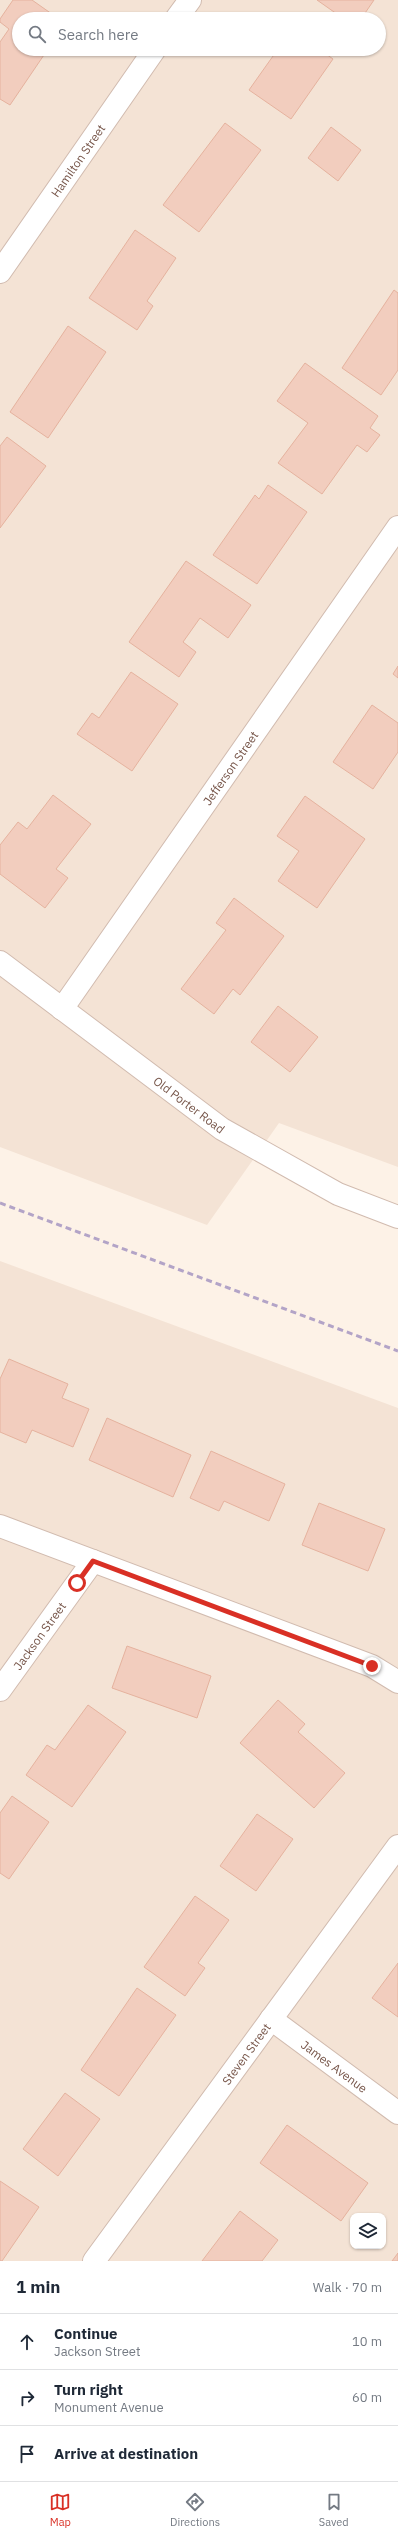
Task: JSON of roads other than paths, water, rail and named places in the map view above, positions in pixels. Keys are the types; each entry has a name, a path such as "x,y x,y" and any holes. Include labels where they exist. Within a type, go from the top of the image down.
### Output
{"street":[{"path":"181,12 190,0"},
{"name":"Hamilton Street","path":"0,272 150,56"},
{"name":"Jefferson Street","path":"62,1009 398,527"},
{"name":"Old Porter Road","path":"0,962 222,1129 338,1194 398,1217"},
{"path":"0,1526 372,1666 398,1682"},
{"name":"Jackson Street","path":"0,1690 93,1561"},
{"name":"Steven Street","path":"94,2261 398,1846"},
{"name":"James Avenue","path":"271,2020 398,2113"}],"railway":[{"path":"0,1203 398,1351"}]}
